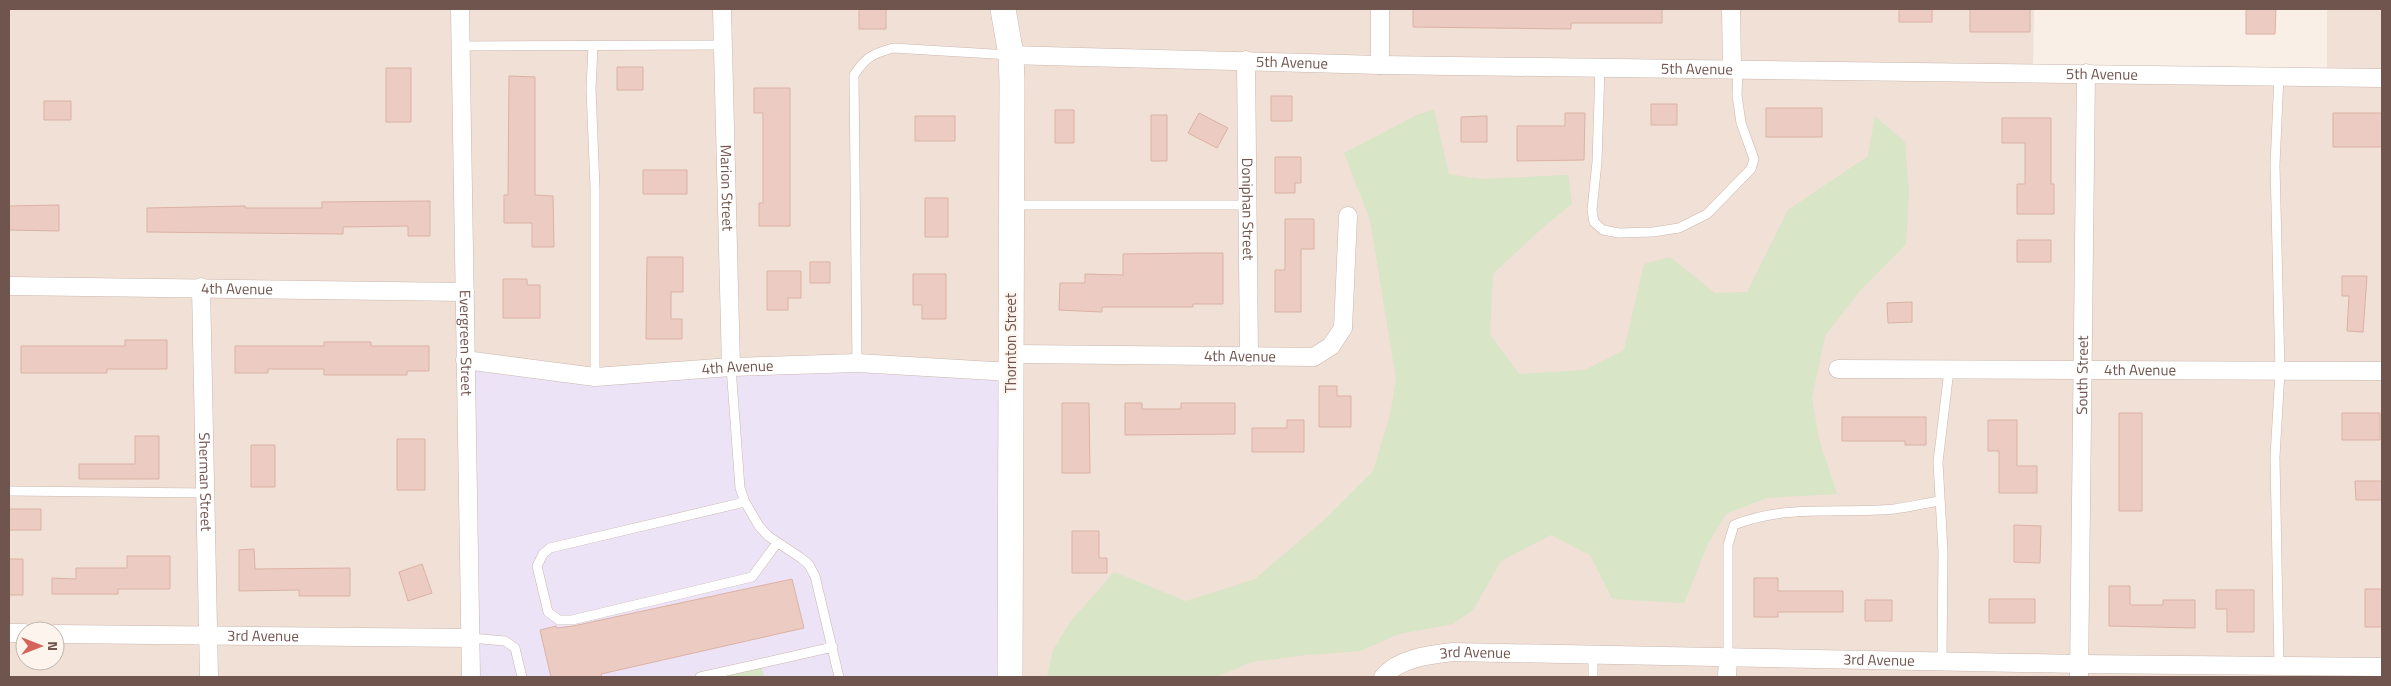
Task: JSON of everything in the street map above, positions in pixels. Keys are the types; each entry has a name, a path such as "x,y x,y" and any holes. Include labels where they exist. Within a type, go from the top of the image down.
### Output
{"street":[{"name":"Evergreen Street","path":"460,9 472,677"},
{"name":"Marion Street","path":"722,9 731,367"},
{"name":"Thornton Street","path":"1003,9 1011,55 1010,677"},
{"path":"1380,9 1380,65"},
{"path":"1731,9 1735,69"},
{"name":"5th Avenue","path":"1011,55 1380,65 2382,78"},
{"name":"Doniphan Street","path":"1246,60 1249,357"},
{"name":"South Street","path":"2079,671 2086,73"},
{"name":"4th Avenue","path":"465,360 595,377 731,367 857,363 1011,363 1314,357 1331,346 1343,328 1348,216"},
{"name":"4th Avenue","path":"9,286 201,287 465,292"},
{"name":"Sherman Street","path":"201,287 207,493 209,677"},
{"name":"4th Avenue","path":"1838,369 2081,372 2382,371"},
{"name":"3rd Avenue","path":"65,634 470,638"},
{"name":"3rd Avenue","path":"1383,677 1392,666 1428,655 1452,652 1942,662 2079,671 2272,670 2382,667"},
{"path":"1728,659 1728,677"}],"lane":[{"path":"461,46 722,45"},
{"path":"593,46 591,89 595,188 595,377"},
{"path":"857,363 854,75 865,60 874,54 893,48 1011,55"},
{"path":"1600,68 1597,162 1592,210 1594,222 1603,230 1619,233 1653,232 1679,228 1707,214 1751,169 1754,159 1741,123 1735,69"},
{"path":"2272,670 2275,457 2280,371 2275,165 2279,76"},
{"path":"1011,205 1248,205"},
{"path":"731,367 740,488 745,502 759,526 777,544 801,558 815,576 839,677"},
{"path":"1942,662 1944,551 1938,462 1949,370"},
{"path":"9,491 207,493"},
{"path":"1728,659 1728,545 1734,525 1753,517 1787,511 1894,509 1940,501"},
{"path":"745,502 550,548 543,554 537,566 548,612 559,620 572,620 752,577 777,544"},
{"path":"470,638 505,640 515,648 522,677"},
{"path":"700,677 833,647"},
{"path":"1593,656 1593,677"}],"shaded area":[{"path":"9,9 2034,9 2033,72 2327,77 2327,9 2382,9 2382,677 9,677"},
{"path":"465,360 595,377 731,367 1011,372 1010,677 471,677"}],"green space":[{"path":"1434,109 1449,174 1480,179 1568,175 1572,204 1541,229 1493,274 1490,334 1519,374 1585,370 1624,350 1644,264 1670,257 1715,293 1747,292 1788,210 1868,156 1875,116 1905,142 1909,193 1906,244 1859,292 1825,336 1812,398 1819,439 1837,494 1766,498 1726,514 1708,544 1684,603 1612,599 1590,555 1551,535 1501,561 1473,610 1453,624 1399,634 1360,651 1252,662 1216,677 1047,677 1053,650 1071,621 1114,572 1186,601 1255,579 1324,520 1373,471 1390,415 1396,379 1370,220 1344,153 1417,115"},
{"path":"762,668 764,677 721,677"}],"building":[{"path":"859,9 886,9 886,29 859,29"},
{"path":"1413,9 1662,9 1662,23 1571,23 1571,29 1413,27"},
{"path":"1899,9 1932,9 1932,22 1899,22"},
{"path":"1970,9 2030,9 2030,32 1970,32"},
{"path":"2246,9 2276,9 2275,34 2246,34"},
{"path":"617,67 643,67 643,90 617,90"},
{"path":"386,68 411,68 411,122 386,122"},
{"path":"509,76 535,77 535,195 553,196 554,247 532,247 532,223 504,223 504,195 508,195"},
{"path":"754,88 790,88 790,226 759,226 759,203 763,203 763,113 754,113"},
{"path":"1271,96 1292,96 1292,121 1271,121"},
{"path":"44,101 71,101 71,120 44,120"},
{"path":"1651,104 1677,104 1677,125 1651,125"},
{"path":"1766,108 1822,108 1822,137 1766,137"},
{"path":"1055,110 1074,110 1074,143 1055,143"},
{"path":"1199,113 1228,128 1217,148 1188,133"},
{"path":"1565,113 1585,113 1584,160 1517,161 1517,126 1565,126"},
{"path":"2333,113 2382,113 2382,147 2333,147"},
{"path":"1151,115 1167,115 1167,161 1151,161"},
{"path":"915,116 955,116 955,141 915,141"},
{"path":"1487,116 1487,142 1461,142 1461,117"},
{"path":"2002,118 2051,118 2051,184 2054,184 2054,214 2017,214 2017,184 2025,184 2025,143 2002,143"},
{"path":"1275,157 1301,157 1301,183 1295,183 1295,193 1275,193"},
{"path":"643,170 687,170 687,194 643,194"},
{"path":"925,198 948,198 948,237 925,237"},
{"path":"430,201 430,236 408,236 408,226 343,227 343,234 147,232 147,208 245,206 245,208 322,208 322,202"},
{"path":"59,205 59,231 9,230 9,206"},
{"path":"1285,219 1314,219 1314,249 1301,249 1301,312 1275,312 1275,270 1285,270"},
{"path":"2017,240 2051,240 2051,262 2017,262"},
{"path":"1223,253 1223,304 1193,304 1193,307 1102,307 1102,312 1059,310 1060,283 1085,283 1085,274 1123,275 1123,254"},
{"path":"647,257 683,257 683,292 671,292 671,319 682,319 682,339 646,339"},
{"path":"810,262 830,262 830,283 810,283"},
{"path":"767,271 801,271 801,298 788,298 788,310 767,310"},
{"path":"913,274 946,274 946,319 922,319 922,305 913,305"},
{"path":"2342,276 2367,276 2363,332 2347,331 2349,296 2342,296"},
{"path":"503,279 527,279 527,285 540,285 540,318 503,318"},
{"path":"1912,302 1912,322 1888,323 1887,303"},
{"path":"125,340 167,340 167,369 107,369 107,373 21,373 21,346 125,346"},
{"path":"324,342 371,342 371,346 429,346 429,371 407,371 407,375 324,375 324,369 268,369 268,373 235,373 235,346 324,346"},
{"path":"1319,386 1337,386 1337,396 1351,396 1351,427 1319,427"},
{"path":"1062,403 1089,403 1090,473 1062,473"},
{"path":"1125,403 1142,403 1142,409 1181,409 1181,403 1235,403 1235,434 1125,435"},
{"path":"2119,413 2142,413 2142,511 2119,511"},
{"path":"2342,413 2380,413 2380,440 2342,440"},
{"path":"1842,417 1926,417 1926,445 1905,445 1905,441 1842,441"},
{"path":"1287,420 1304,420 1304,452 1252,452 1252,428 1287,428"},
{"path":"1988,420 2017,420 2017,466 2037,466 2037,493 1999,493 1999,451 1988,451"},
{"path":"135,436 159,436 159,479 79,479 79,464 135,464"},
{"path":"397,439 425,439 425,490 397,490"},
{"path":"251,445 275,445 275,487 251,487"},
{"path":"2355,481 2382,481 2382,500 2356,500"},
{"path":"9,509 41,509 41,530 9,530"},
{"path":"2014,525 2041,526 2040,563 2014,562"},
{"path":"1072,531 1099,531 1099,558 1107,558 1107,573 1072,573"},
{"path":"254,549 255,569 350,568 350,596 299,596 299,590 239,591 239,550"},
{"path":"127,556 170,556 170,589 118,589 118,594 52,594 52,578 76,579 76,568 127,568"},
{"path":"9,559 23,559 23,595 9,595"},
{"path":"422,564 432,593 408,601 399,572"},
{"path":"1754,578 1778,578 1778,591 1843,591 1843,612 1778,612 1778,617 1754,617"},
{"path":"792,579 804,628 601,674 602,677 551,677 540,630 556,626 557,628 573,626"},
{"path":"2109,586 2130,586 2130,605 2163,605 2163,600 2195,600 2195,628 2109,626"},
{"path":"2365,589 2382,589 2382,627 2365,627"},
{"path":"2216,590 2254,590 2254,632 2227,632 2227,609 2216,609"},
{"path":"1989,599 2035,599 2035,623 1989,623"},
{"path":"1865,600 1892,600 1892,621 1865,621"}]}
